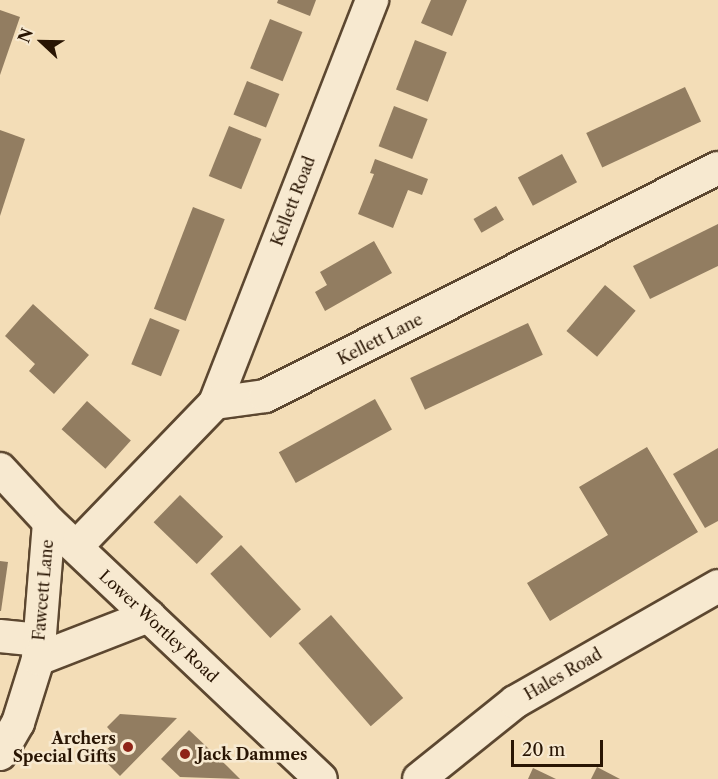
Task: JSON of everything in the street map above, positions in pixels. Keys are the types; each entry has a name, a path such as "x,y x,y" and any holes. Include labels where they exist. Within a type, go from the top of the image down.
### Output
{"street":[{"name":"Kellett Road","path":"215,403 372,0"},
{"name":"Kellett Lane","path":"215,403 265,396 718,168"},
{"path":"76,547 215,403"},
{"name":"Lower Wortley Road","path":"0,469 49,522 321,779"},
{"name":"Fawcett Lane","path":"0,754 18,723 39,649 49,522"},
{"name":"Hales Road","path":"419,779 515,702 718,586"},
{"name":"Fawcett Lane","path":"39,649 149,616"},
{"path":"0,636 39,649"}],"building":[{"path":"278,0 316,0 310,16 277,3"},
{"path":"431,0 467,0 452,36 421,23"},
{"path":"0,10 20,17 0,75"},
{"path":"270,19 302,32 283,81 250,68"},
{"path":"415,40 447,52 428,102 396,89"},
{"path":"247,81 279,94 266,127 234,114"},
{"path":"685,87 701,121 602,168 586,133"},
{"path":"394,106 428,119 412,159 379,146"},
{"path":"229,126 261,139 241,189 209,176"},
{"path":"0,130 25,139 0,216"},
{"path":"562,154 577,182 533,206 518,177"},
{"path":"375,159 428,179 422,195 408,190 393,228 358,214 374,174 370,173"},
{"path":"496,206 504,220 481,233 473,219"},
{"path":"193,207 225,219 186,321 154,309"},
{"path":"718,224 718,266 650,299 633,266"},
{"path":"374,241 392,273 325,311 315,292 327,285 320,272"},
{"path":"605,285 636,311 597,357 566,331"},
{"path":"33,304 89,355 54,394 29,371 35,364 5,336"},
{"path":"150,318 180,330 161,376 131,364"},
{"path":"528,323 543,355 425,410 410,378"},
{"path":"375,399 392,430 296,483 279,452"},
{"path":"87,401 131,440 105,469 62,429"},
{"path":"647,447 698,532 550,621 527,583 608,535 579,487"},
{"path":"718,448 718,521 705,528 673,474"},
{"path":"180,495 223,537 197,564 154,522"},
{"path":"241,545 301,609 270,638 210,574"},
{"path":"0,561 8,562 1,611 0,611"},
{"path":"331,615 403,698 371,726 299,643"},
{"name":"Archers Special Gifts","path":"120,714 177,718 120,776 100,756 118,739 107,727"},
{"path":"189,730 240,779 180,777 161,759"},
{"path":"597,767 620,779 591,779"},
{"path":"533,768 556,779 528,779"}],"place":[{"name":"Archers Special Gifts","path":"128,747"},
{"name":"Jack Dammes","path":"185,754"}]}
